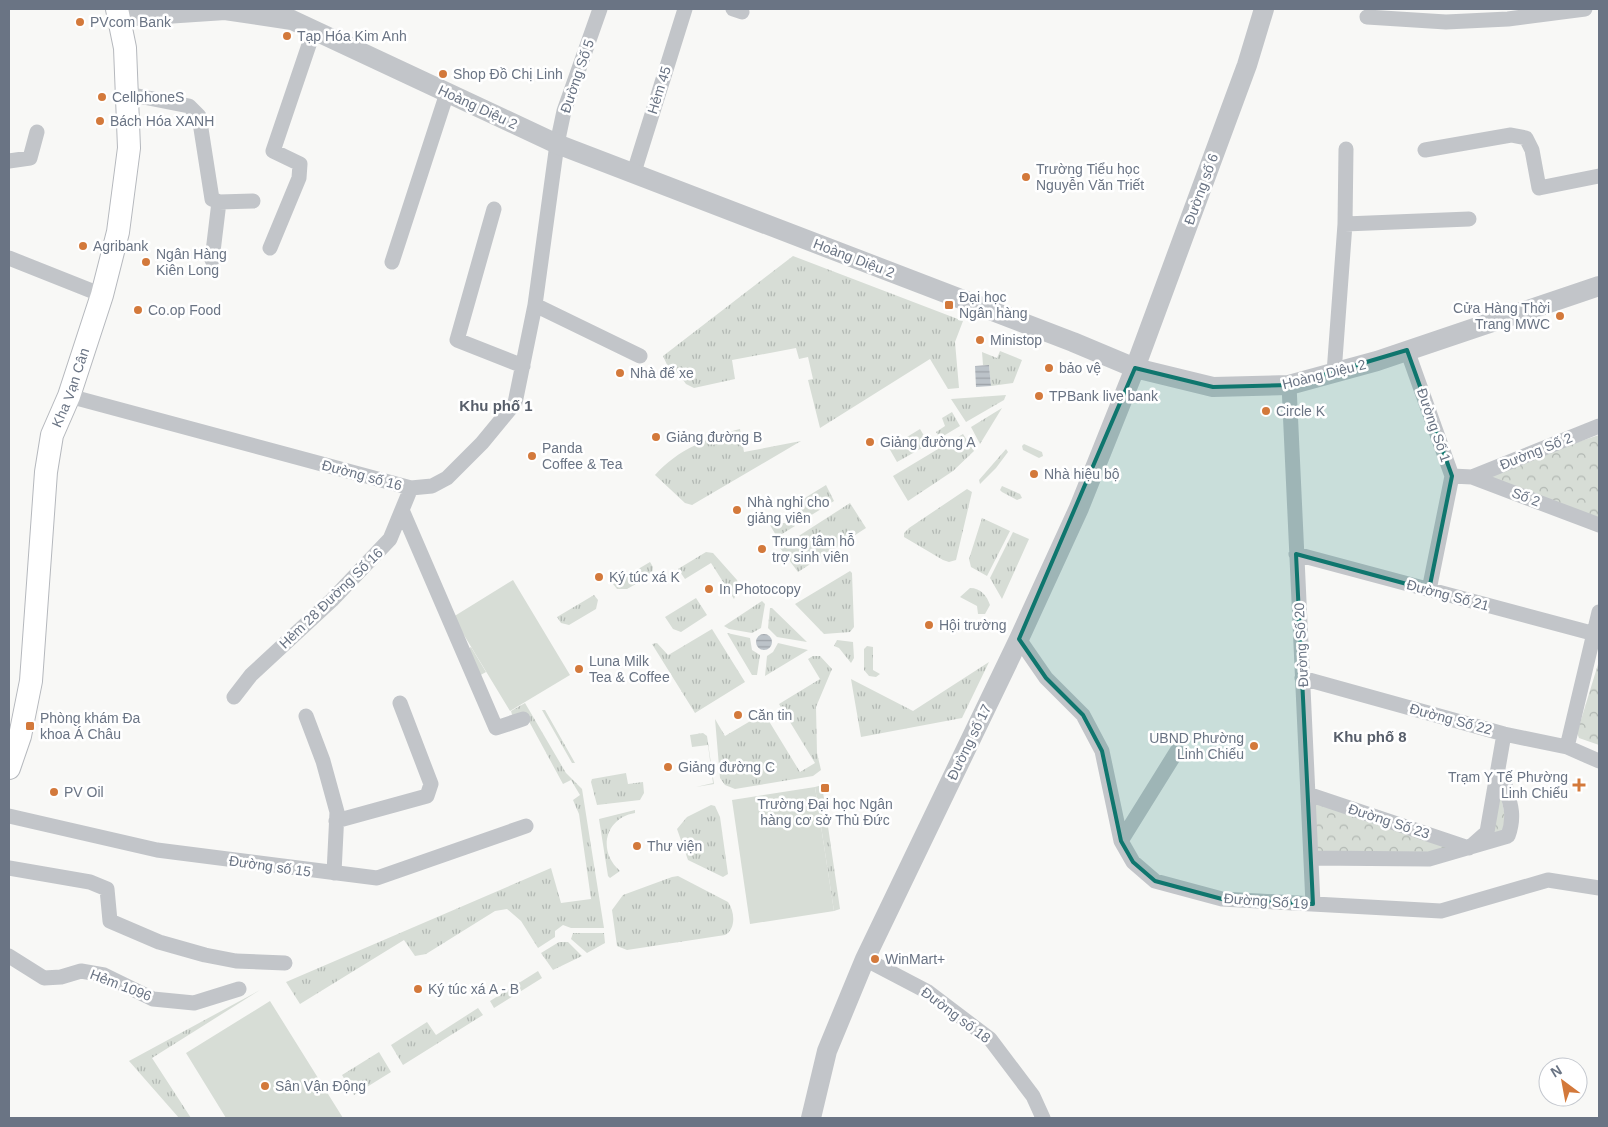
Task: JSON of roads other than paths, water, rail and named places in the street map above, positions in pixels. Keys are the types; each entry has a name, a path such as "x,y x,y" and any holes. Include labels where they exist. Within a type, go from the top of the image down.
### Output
{"main road":[{"name":"Kha Vạn Cân","path":"10,759 20,736 31,681 50,444 69,396 102,295 118,232 129,148 128,94 119,13"}],"street":[{"name":"Đường Số 5","path":"557,144 564,112 600,9"},
{"name":"Hẻm 45","path":"634,172 685,9"},
{"name":"Đường số 6","path":"1135,368 1247,65 1264,9"},
{"path":"1367,17 1446,22 1508,19 1585,9"},
{"name":"Hoàng Diệu 2","path":"119,13 225,10 292,20 557,144 1073,342 1135,368 1213,388 1289,385 1407,350 1599,286"},
{"path":"270,248 299,178 300,164 273,151 314,30"},
{"path":"392,262 446,93"},
{"path":"128,94 189,106 195,110 199,116 212,199 219,202 253,201"},
{"path":"9,160 30,158 37,132"},
{"path":"1424,150 1511,135 1526,138 1532,150 1539,188 1599,176"},
{"name":"Đường số 16","path":"69,396 411,488 432,486 447,478 482,443 515,403 536,305 557,144"},
{"path":"1334,373 1345,224 1346,149"},
{"path":"212,260 219,202"},
{"path":"494,209 457,340 523,366"},
{"path":"1345,224 1469,219"},
{"path":"9,258 102,295"},
{"path":"536,305 640,356"},
{"name":"Đường Số 1","path":"1407,350 1452,476 1430,590"},
{"name":"Đường số 17","path":"811,1118 827,1051 865,959 1019,639 1079,508 1135,368"},
{"name":"Đường Số 20","path":"1289,385 1313,904"},
{"name":"Đường Số 2","path":"1472,477 1599,426"},
{"name":"Số 2","path":"1452,476 1472,477 1599,525"},
{"name":"Hẻm 28 Đường Số 16","path":"234,696 251,675 332,600 390,539 411,488"},
{"path":"402,510 496,728 523,719"},
{"name":"Đường Số 21","path":"1296,554 1597,635"},
{"path":"1567,747 1597,635 1599,612"},
{"name":"Đường Số 19","path":"1019,639 1046,678 1083,715 1102,751 1121,841 1133,862 1155,881 1222,898 1441,911 1548,880 1599,888"},
{"name":"Đường Số 22","path":"1302,678 1504,734 1567,747 1599,761"},
{"path":"336,821 427,796 431,784 400,704"},
{"path":"306,716 323,761 337,812 334,873"},
{"name":"Đường Số 23","path":"1469,848 1487,832 1504,734"},
{"path":"1121,841 1177,751"},
{"name":"Đường Số 23","path":"1311,858 1429,860 1508,836 1513,822 1505,785 1496,781"},
{"name":"Đường Số 23","path":"1308,794 1469,848"},
{"name":"Đường số 15","path":"9,816 157,850 378,878 526,826"},
{"path":"9,868 90,882 107,889 110,921 160,942 236,961 285,963"},
{"name":"Hẻm 1096","path":"9,956 44,978 61,977 81,971 104,975 130,990 153,999 194,1003 239,989"},
{"name":"Đường số 18","path":"865,959 928,992 990,1038 1033,1096 1043,1118"}],"place":[{"name":"PVcom Bank","path":"80,22"},
{"name":"Tạp Hóa Kim Anh","path":"287,36"},
{"name":"Shop Đồ Chị Linh","path":"443,74"},
{"name":"CellphoneS","path":"102,97"},
{"name":"Bách Hóa XANH","path":"100,121"},
{"name":"Trường Tiểu học Nguyễn Văn Triết","path":"1026,177"},
{"name":"Agribank","path":"83,246"},
{"name":"Ngân Hàng Kiên Long","path":"146,262"},
{"name":"Đại học Ngân hàng","path":"949,305"},
{"name":"Co.op Food","path":"138,310"},
{"name":"Cửa Hàng Thời Trang MWC","path":"1560,316"},
{"name":"Ministop","path":"980,340"},
{"name":"bảo vệ","path":"1049,368"},
{"name":"Nhà để xe","path":"620,373"},
{"name":"TPBank live bank","path":"1039,396"},
{"name":"Circle K","path":"1266,411"},
{"name":"Giảng đường B","path":"656,437"},
{"name":"Giảng đường A","path":"870,442"},
{"name":"Panda Coffee & Tea","path":"532,456"},
{"name":"Nhà hiệu bộ","path":"1034,474"},
{"name":"Nhà nghỉ cho giảng viên","path":"737,510"},
{"name":"Trung tâm hỗ trợ sinh viên","path":"762,549"},
{"name":"Ký túc xá K","path":"599,577"},
{"name":"In Photocopy","path":"709,589"},
{"name":"Hội trường","path":"929,625"},
{"name":"Luna Milk Tea & Coffee","path":"579,669"},
{"name":"Căn tin","path":"738,715"},
{"name":"Phòng khám Đa khoa Á Châu","path":"30,726"},
{"name":"UBND Phường Linh Chiểu","path":"1254,746"},
{"name":"Giảng đường C","path":"668,767"},
{"name":"Trạm Y Tế Phường Linh Chiểu","path":"1579,785"},
{"name":"Trường Đại học Ngân hàng cơ sở Thủ Đức","path":"825,788"},
{"name":"PV Oil","path":"54,792"},
{"name":"Thư viện","path":"637,846"},
{"name":"WinMart+","path":"875,959"},
{"name":"Ký túc xá A - B","path":"418,989"},
{"name":"Sân Vận Động","path":"265,1086"}],"district":[{"name":"Khu phố 1","path":"496,405"},
{"name":"Khu phố 8","path":"1370,736"}]}
